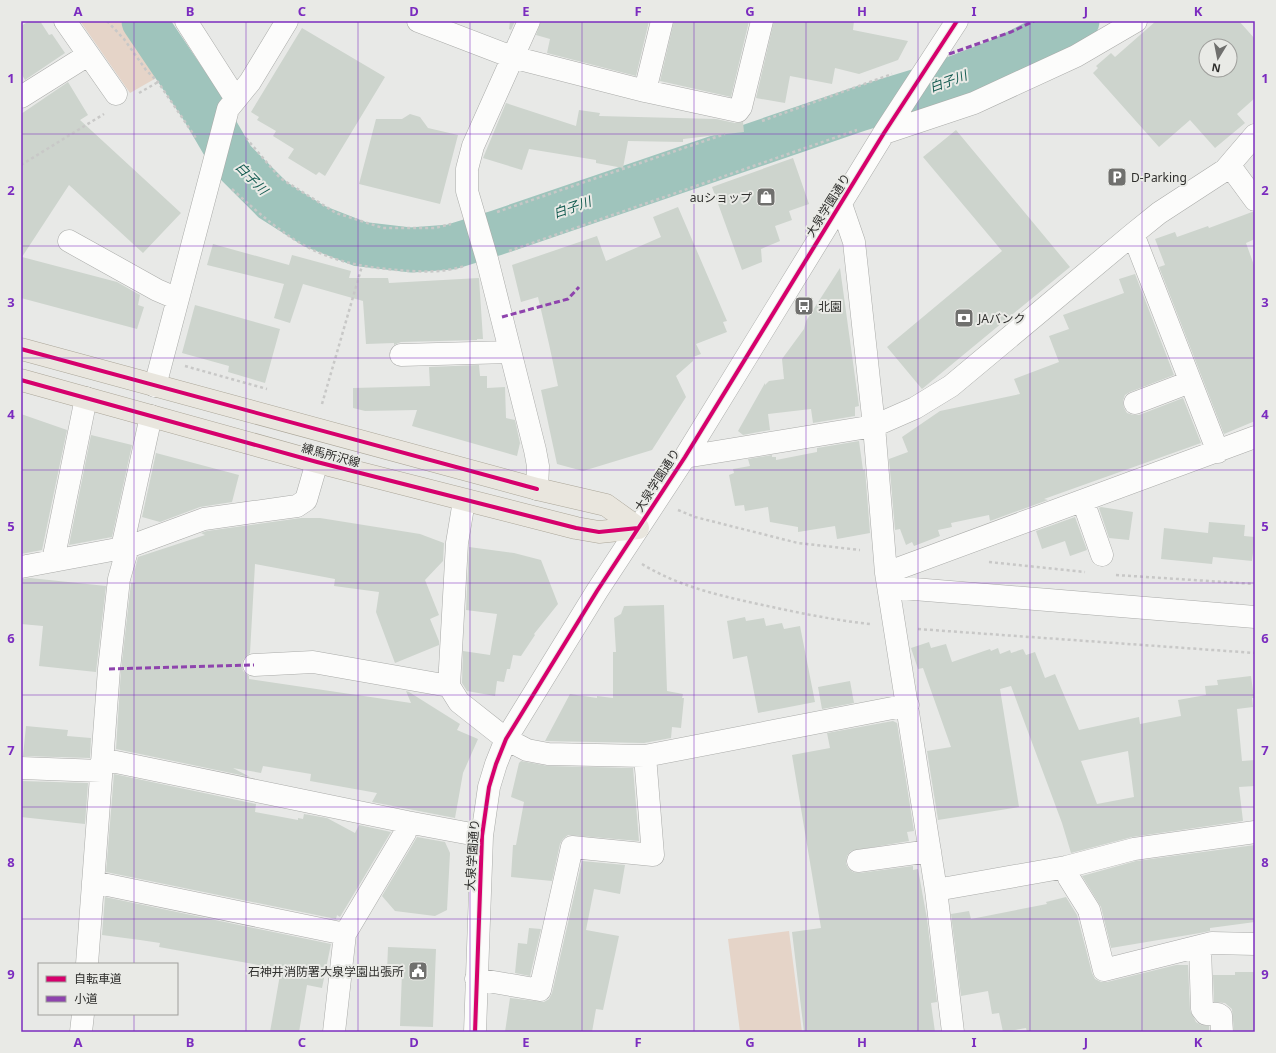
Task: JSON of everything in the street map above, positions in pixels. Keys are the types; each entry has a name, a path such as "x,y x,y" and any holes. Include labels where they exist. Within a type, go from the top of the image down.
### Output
{"main road":[{"name":"練馬所沢線","path":"21,349 154,386 606,505 638,528"},
{"name":"練馬所沢線","path":"21,380 464,501 599,532 638,528"}],"street":[{"path":"65,21 119,100"},
{"path":"186,21 230,107"},
{"path":"154,386 230,107 250,82 287,21"},
{"path":"418,21 512,57 645,91 738,111 741,107 762,21"},
{"path":"529,21 474,146 467,169 466,191 486,257 538,466 537,488"},
{"path":"645,91 662,21"},
{"name":"大泉学園通り","path":"474,1032 482,836 489,787 506,739 622,552 684,457 888,128 957,21"},
{"path":"888,128 974,103 1076,56 1136,21"},
{"path":"21,97 88,55"},
{"path":"684,457 874,426 915,408 951,386 1159,213 1230,166 1255,135"},
{"path":"1230,166 1255,200"},
{"path":"841,204 854,242 874,426 886,571 936,890 953,1032"},
{"path":"1133,234 1218,452"},
{"path":"69,241 157,290 178,299"},
{"path":"401,355 510,352"},
{"path":"1135,403 1190,382"},
{"path":"53,561 86,398"},
{"path":"87,963 109,669 119,579 151,416"},
{"path":"886,571 1218,452 1255,437"},
{"path":"21,567 125,547 204,520 297,506 306,500 317,462"},
{"path":"464,501 457,543 449,686 459,702 506,739 526,750 537,752 644,756 908,705"},
{"path":"1083,501 1097,564"},
{"path":"886,571 1255,617"},
{"path":"254,665 313,662 449,686"},
{"path":"476,979 539,994 572,847 649,856 654,854 644,756"},
{"path":"21,768 102,766 116,762 482,836"},
{"path":"334,1032 345,934 405,833 407,822"},
{"path":"936,890 1066,867 1134,849 1255,832"},
{"path":"858,861 930,851"},
{"path":"1066,867 1069,878 1089,910 1104,970 1212,943 1255,944"},
{"path":"93,882 345,934"},
{"path":"1200,946 1202,1009 1206,1014 1218,1014 1221,1016 1222,1032"},
{"path":"81,1032 83,1015"}],"path":[{"path":"754,124 892,74"},
{"path":"21,165 119,100 158,82"},
{"path":"230,107 236,126 280,178 336,213 384,228 435,228 475,221 732,131"},
{"path":"322,404 362,266"},
{"path":"658,498 679,511 695,517 798,543 886,571"},
{"path":"622,552 658,574 694,588 815,617 895,627 1255,654"},
{"path":"988,562 1097,564"},
{"path":"1115,574 1255,584"}],"shaded area":[{"path":"80,21 120,21 158,77 130,93"},
{"path":"789,931 802,1032 740,1032 728,939"}],"building":[{"path":"29,21 40,21 49,35 52,34 65,53 25,80 21,73 21,26"},
{"path":"510,21 515,21 511,30 509,29"},
{"path":"541,21 649,21 636,76 547,53 550,39 536,35"},
{"path":"674,21 749,21 731,97 660,81"},
{"path":"774,21 854,21 853,30 908,41 898,60 859,74 835,68 832,84 790,76 785,103 756,98"},
{"path":"1156,21 1239,21 1255,39 1255,98 1237,114 1245,123 1215,148 1190,120 1159,147 1093,73 1098,68 1096,66 1111,53 1115,57"},
{"path":"302,28 385,77 325,176 319,172 316,175 288,158 294,149 273,136 276,131 257,120 259,117 251,112"},
{"path":"68,82 88,115 80,120 181,213 143,253 69,185 22,257 117,282 140,295 138,305 144,307 137,329 21,298 21,114"},
{"path":"506,103 576,126 579,110 600,113 599,116 716,119 735,123 743,122 744,132 683,139 683,142 628,141 623,168 596,163 596,160 529,149 522,170 483,158"},
{"path":"410,114 420,117 428,128 458,135 440,204 359,184 376,119 402,119"},
{"path":"956,130 1070,267 922,389 887,347 1002,251 923,157"},
{"path":"793,158 809,204 789,211 792,220 775,226 780,241 761,249 762,262 742,270 712,187"},
{"path":"678,207 727,321 723,322 727,332 696,344 701,354 693,357 693,361 676,376 686,397 652,450 583,471 557,464 541,390 558,386 549,344 538,297 521,302 512,265 597,236 606,261 661,237 653,217"},
{"path":"1255,212 1255,239 1246,243 1255,268 1255,421 1224,434 1159,267 1165,265 1155,239 1175,232 1177,237 1208,226 1209,228"},
{"path":"213,244 289,265 292,255 351,271 349,278 388,278 389,283 479,278 483,339 401,342 394,345 394,343 366,344 363,301 303,284 290,323 274,318 284,284 207,265"},
{"path":"840,268 859,406 855,407 855,416 813,423 811,409 768,414 770,430 743,435 738,431 765,383 765,385 769,381 784,379 782,359 804,329 806,321"},
{"path":"1135,274 1174,375 1125,395 1123,401 1124,408 1127,413 1139,415 1183,398 1201,443 1044,499 1048,500 990,521 989,515 951,523 952,527 938,530 940,536 914,546 912,542 906,545 900,529 895,530 889,459 908,452 902,437 940,411 1020,394 1014,379 1059,362 1049,336 1069,329 1063,315 1124,293 1119,279"},
{"path":"195,305 280,329 265,383 228,372 229,366 182,353"},
{"path":"479,365 480,376 487,376 487,388 505,387 506,418 515,420 520,443 517,456 412,426 417,410 365,411 353,408 353,388 430,386 429,367"},
{"path":"21,414 67,430 42,550 21,554"},
{"path":"91,435 132,445 112,537 69,545"},
{"path":"859,441 863,470 865,469 870,533 837,539 835,526 798,532 798,527 770,522 768,507 745,511 744,505 735,506 729,475 734,473 733,469 750,466 748,459 772,455 772,457 776,457 776,460 817,452 817,448"},
{"path":"156,453 239,475 232,502 200,507 160,522 142,517"},
{"path":"1101,507 1133,512 1129,540 1109,538 1099,508"},
{"path":"1075,517 1087,550 1070,556 1065,541 1042,549 1036,531"},
{"path":"301,518 320,518 420,534 444,543 443,561 425,580 439,615 430,619 439,641 439,645 395,663 376,612 379,592 334,586 335,579 255,564 250,653 243,660 243,671 249,676 249,679 411,703 406,691 460,724 457,730 478,739 463,773 455,818 372,802 377,793 310,781 311,774 263,766 261,773 233,768 250,777 116,749 121,670 131,583 135,583 135,569 138,557 205,535 201,533 207,531"},
{"path":"1209,522 1245,525 1244,536 1255,537 1252,561 1213,557 1212,564 1161,559 1164,528 1208,533"},
{"path":"469,547 514,553 541,560 558,604 534,634 535,635 521,656 513,655 510,669 507,669 504,682 497,681 495,696 467,691 462,683 463,651 490,655 497,614 466,610"},
{"path":"30,578 106,586 96,672 39,666 43,626 21,624 21,579"},
{"path":"664,605 667,691 683,694 682,698 684,698 681,728 672,727 671,738 644,743 545,741 570,694 597,698 597,696 613,698 613,652 616,652 614,618 621,614 624,606"},
{"path":"745,617 746,621 764,618 766,626 782,623 784,629 800,626 815,702 758,713 747,656 733,659 727,621"},
{"path":"929,642 931,648 946,644 952,662 990,649 991,651 998,648 1000,654 1010,650 1011,653 1023,649 1026,655 1035,652 1045,678 1055,674 1079,730 1139,717 1140,724 1181,716 1178,700 1206,695 1205,686 1218,685 1217,680 1251,676 1254,698 1252,698 1253,707 1237,709 1242,761 1255,760 1255,786 1239,787 1243,821 1132,837 1071,853 1062,823 1011,686 1000,689 1019,807 938,820 927,751 951,747 923,668 918,669 911,648","holes":["1128,751 1134,797 1097,804 1081,761"]},
{"path":"850,681 854,703 822,709 818,687"},
{"path":"893,721 897,723 914,831 907,832 909,841 851,851 847,856 846,863 848,868 853,872 859,873 913,866 913,870 918,869 927,919 937,1002 931,1003 935,1032 804,1032 792,932 821,928 792,755 830,748 827,733"},
{"path":"26,726 68,730 67,736 91,738 90,758 23,756"},
{"path":"521,761 548,766 633,768 639,841 568,835 560,844 552,881 511,877 513,845 516,845 524,802 511,797 519,763"},
{"path":"114,774 256,804 255,812 298,820 298,818 303,819 304,814 327,818 355,833 359,825 391,832 340,917 337,915 336,919 106,872"},
{"path":"21,781 88,783 85,824 21,817"},
{"path":"417,837 445,842 450,853 447,910 435,916 395,911 382,896"},
{"path":"1255,845 1255,922 1210,928 1210,931 1111,948 1101,907 1082,876 1136,861"},
{"path":"582,861 625,865 620,894 594,889 586,930 619,936 603,1010 596,1009 592,1032 505,1032 510,998 544,1002 549,999 552,993"},
{"path":"105,897 331,944 322,988 307,985 299,1032 270,1032 281,969 159,947 160,943 102,935"},
{"path":"1066,897 1077,915 1092,973 1095,979 1101,982 1107,982 1176,965 1188,965 1190,1010 1196,1022 1201,1025 1209,1026 1209,1032 1027,1032 1026,1028 1003,1032 999,1013 992,1014 988,991 961,996 951,914 969,911 971,919 1047,904 1046,902"},
{"path":"529,928 541,929 530,976 515,973 518,943 527,944"},
{"path":"388,947 436,949 433,1027 400,1026 402,972 387,971"},
{"path":"1235,972 1255,972 1255,1032 1234,1032 1232,1009 1225,1003 1214,1002 1213,975 1235,975"}],"waterway":[{"name":"白子川","path":"144,21 202,107 233,160 273,200 314,226 360,244 411,250 451,247 496,233 859,109 938,85 1002,60 1077,21"}],"marked path":[{"path":"949,54 1011,32 1034,21"},
{"path":"502,317 568,299 579,287"},
{"path":"109,669 254,665"}],"cycle path":[{"path":"475,1032 482,836 489,787 506,739 597,591 685,457 884,133 957,21"},
{"path":"21,349 537,489"},
{"path":"21,380 317,462 576,528 599,532 638,528"}],"place":[{"name":"D-Parking","path":"1117,177"},
{"name":"auショップ","path":"766,197"},
{"name":"北園","path":"804,306"},
{"name":"JAバンク","path":"964,318"},
{"name":"石神井消防署大泉学園出張所","path":"418,971"}]}
